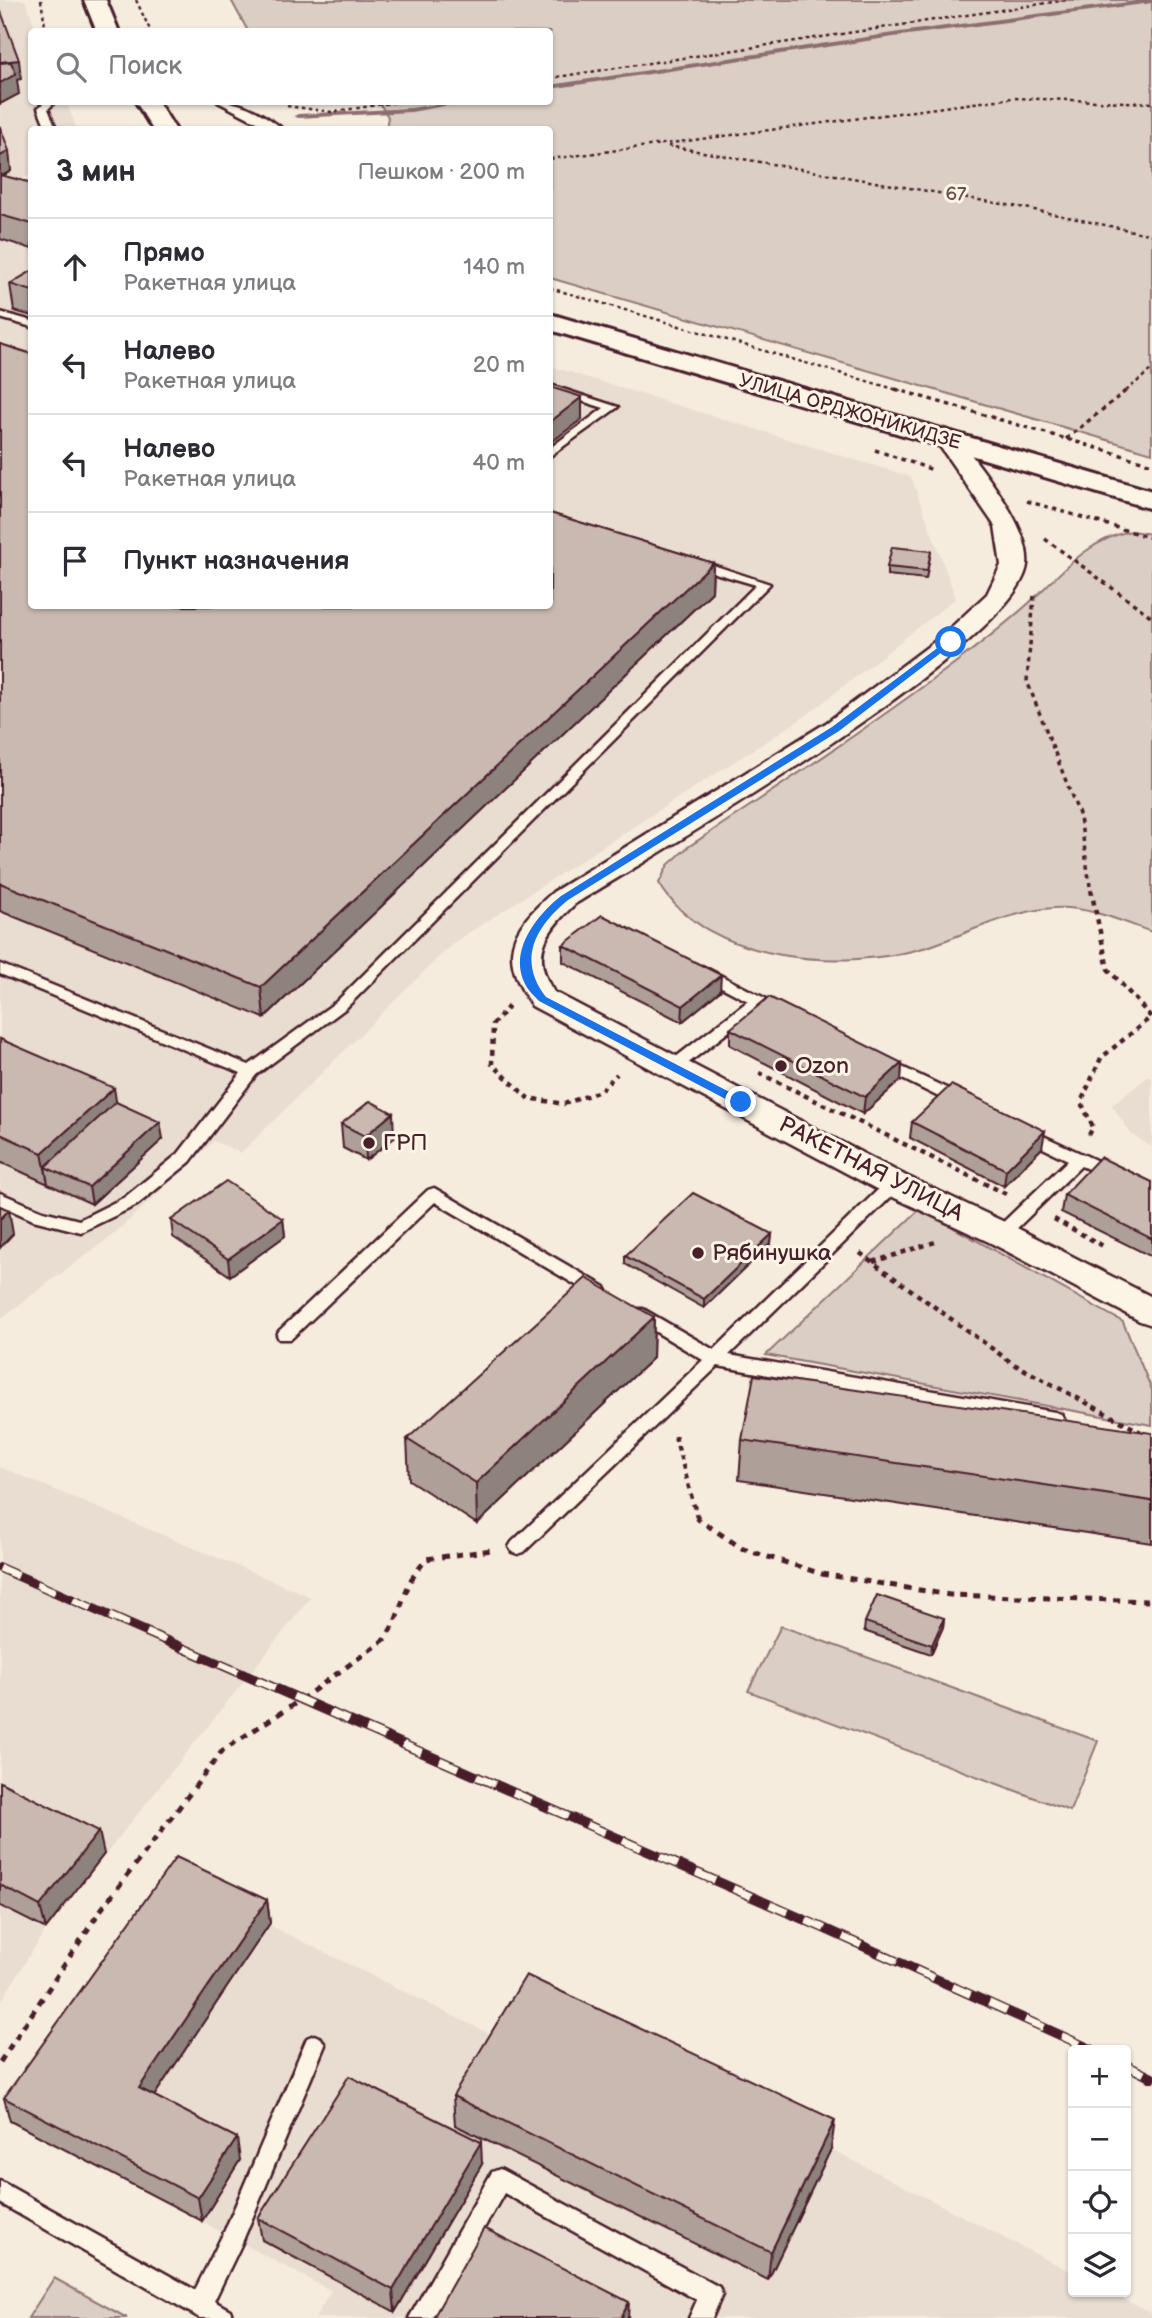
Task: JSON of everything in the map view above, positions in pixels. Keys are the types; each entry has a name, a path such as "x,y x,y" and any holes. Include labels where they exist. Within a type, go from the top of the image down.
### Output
{"main road":[{"path":"95,0 106,28"},
{"path":"149,105 162,126"},
{"name":"УЛИЦА ОРДЖОНИКИДЗЕ","path":"553,323 1152,500"}],"street":[{"path":"529,982 525,965 527,947 545,914 564,898 836,729 951,642 998,598 1014,565 1008,526 949,442"},
{"name":"РАКЕТНАЯ УЛИЦА","path":"529,982 542,999 672,1069 894,1184 1001,1234 1152,1312"}],"lane":[{"path":"46,105 43,108 50,126"},
{"path":"231,105 273,126"},
{"path":"0,315 28,323"},
{"path":"553,389 612,407 553,451"},
{"path":"0,1199 39,1216 81,1226 131,1200 184,1158 251,1071 341,1005 764,584 675,556"},
{"path":"685,962 795,1019"},
{"path":"0,969 251,1071"},
{"path":"672,1069 758,1001"},
{"path":"869,1056 979,1110"},
{"path":"1004,1122 1127,1182"},
{"path":"1001,1234 1078,1158"},
{"path":"518,1547 894,1184"},
{"path":"285,1335 434,1194 715,1359 1066,1421"},
{"path":"200,2305 233,2237 314,2045"},
{"path":"420,2318 500,2179 711,2295 700,2318"},
{"path":"0,2191 222,2318"}],"path":[{"path":"41,0 45,28"},
{"path":"136,0 149,28"},
{"path":"553,78 1067,0"},
{"path":"553,159 1012,97 1152,103"},
{"path":"283,106 332,111 375,105"},
{"path":"664,145 1025,208 1152,235"},
{"path":"553,289 1152,464"},
{"path":"1066,439 1152,369"},
{"path":"977,485 1152,538"},
{"path":"1040,534 1152,617"},
{"path":"1035,585 1027,681 1080,817 1094,912 1108,969 1152,1017 1101,1058 1081,1102 1093,1127"},
{"path":"529,982 493,1024 492,1064 528,1098 564,1104 600,1091 640,1051"},
{"path":"757,1072 1031,1206 1116,1253"},
{"path":"872,1262 938,1241 1001,1234"},
{"path":"839,1239 1012,1363 1147,1436"},
{"path":"666,1405 698,1519 743,1549 822,1574 950,1595 1152,1601"},
{"path":"0,2062 100,1911 223,1750 299,1701 385,1639 395,1622 410,1581 426,1559 518,1547"}],"shaded area":[{"path":"0,0 25,0 36,28 28,28 28,105 67,105 76,126 28,126 28,176 18,182 28,185 28,609 553,609 553,367 911,477 956,598 807,715 453,943 241,1153 214,1141 114,1234 0,1319"},
{"path":"1149,1076 1152,1078 1152,1147 1131,1134 1112,1105"},
{"path":"0,1467 311,1597 46,1929 0,2003"},
{"path":"180,1881 504,2041 526,2004 831,2149 1068,2270 1068,2297 1120,2297 1152,2314 1152,2318 315,2318 331,2291 102,2168"}],"green space":[{"name":"67","path":"231,0 1152,0 1152,453 553,279 553,126 386,126 388,117 381,105 553,105 553,28 246,28"},
{"path":"1131,531 1152,534 1152,932 1092,912 1054,908 1021,913 927,947 894,955 819,959 780,955 743,945 709,931 681,910 659,883 668,865 688,847 859,732 959,660 1012,618 1088,550 1116,535"},
{"path":"920,1209 1123,1322 1152,1390 1152,1425 766,1355"},
{"path":"781,1626 1098,1741 1070,1811 748,1691"},
{"path":"54,2278 127,2318 28,2318"}],"building":[{"path":"0,9 19,60 0,62"},
{"path":"11,62 16,74 0,83 0,63"},
{"path":"0,126 9,151 0,156"},
{"path":"0,175 28,182 28,223 0,215"},
{"path":"28,273 28,290 10,284"},
{"path":"0,344 28,353 28,609 553,609 553,514 713,563 261,987 0,883"},
{"path":"553,388 582,397 553,420"},
{"path":"892,547 931,551 927,571 887,567"},
{"path":"602,915 721,975 683,1006 563,945"},
{"path":"769,997 902,1063 865,1097 730,1029"},
{"path":"0,1039 114,1088 42,1153 0,1134"},
{"path":"951,1085 1045,1131 1006,1170 912,1122"},
{"path":"370,1101 393,1113 365,1136 341,1124"},
{"path":"116,1102 160,1122 89,1187 45,1167"},
{"path":"1100,1157 1152,1182 1152,1239 1064,1195"},
{"path":"226,1181 283,1219 228,1259 171,1220"},
{"name":"Рябинушка","path":"693,1193 772,1234 704,1299 625,1256"},
{"path":"0,1206 9,1210 0,1219"},
{"path":"586,1278 654,1317 476,1483 407,1439"},
{"path":"754,1375 1152,1433 1152,1501 742,1440"},
{"path":"877,1595 944,1618 932,1645 865,1622"},
{"path":"0,1782 99,1831 40,1906 0,1885"},
{"path":"176,1857 267,1900 139,2088 237,2138 198,2198 4,2098"},
{"path":"526,1975 835,2120 771,2252 453,2096"},
{"path":"349,2076 481,2142 393,2290 258,2218"},
{"path":"484,2228 629,2302 621,2318 433,2318"}],"waterway":[{"path":"553,87 900,34 1152,1"},
{"path":"298,116 411,110 443,105"}],"railway":[{"path":"0,1568 821,1927 1082,2045"},
{"path":"1131,2068 1152,2078"}],"place":[{"name":"Ozon","path":"781,1066"},
{"name":"ГРП","path":"369,1143"},
{"name":"Рябинушка","path":"698,1253"}],"route":[{"path":"741,1102 672,1069 542,999 529,982 525,965 527,947 545,914 564,898 836,729 951,642"}]}
